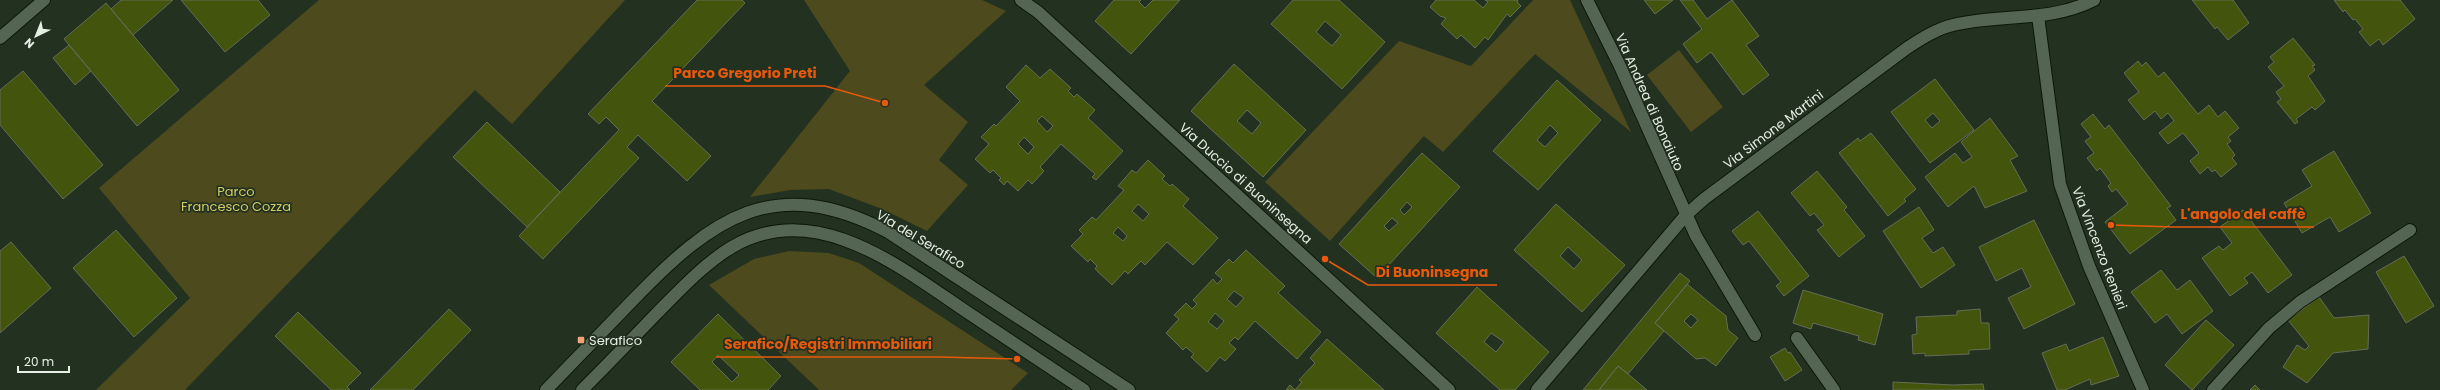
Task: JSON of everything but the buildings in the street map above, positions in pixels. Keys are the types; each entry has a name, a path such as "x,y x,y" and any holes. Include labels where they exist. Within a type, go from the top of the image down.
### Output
{"street":[{"path":"0,38 44,0"},
{"name":"Via Duccio di Buoninsegna","path":"1021,0 1032,8 1252,207 1449,390"},
{"name":"Via Andrea di Bonaiuto","path":"1587,0 1619,64 1696,236 1755,335"},
{"name":"Via Simone Martini","path":"1538,390 1686,215 1704,199 1907,48 1930,34 1952,25 1974,21 2038,16 2067,11 2094,0"},
{"name":"Via Vincenzo Renieri","path":"2038,16 2060,184 2088,266 2143,390"},
{"name":"Via del Serafico","path":"546,390 659,273 696,240 721,224 746,213 775,206 796,205 818,208 850,216 888,232 1129,390"},
{"path":"582,390 688,281 718,257 754,237 771,232 799,230 833,236 883,257 1084,390"},
{"path":"2213,390 2269,328 2300,302 2410,230"},
{"path":"1797,338 1834,390"}],"green space":[{"name":"Parco Francesco Cozza","path":"319,0 625,0 512,124 475,90 185,390 96,390 190,298 99,188"},
{"path":"804,0 982,0 1006,11 924,85 968,122 939,160 968,185 927,231 882,209 829,189 790,190 750,197 850,71"},
{"path":"1533,0 1570,0 1631,132 1535,54 1443,152 1424,136 1330,241 1265,182 1399,41 1471,66"},
{"path":"1679,50 1723,107 1691,132 1647,75"},
{"path":"789,251 829,253 859,263 1028,373 1011,390 819,390 709,285 754,259"}],"place":[{"name":"Parco Gregorio Preti","path":"885,103"},
{"name":"L'angolo del caffè","path":"2111,225"},
{"name":"Di Buoninsegna","path":"1325,259"},
{"name":"Serafico","path":"581,340"},
{"name":"Serafico/Registri Immobiliari","path":"1017,359"}]}
